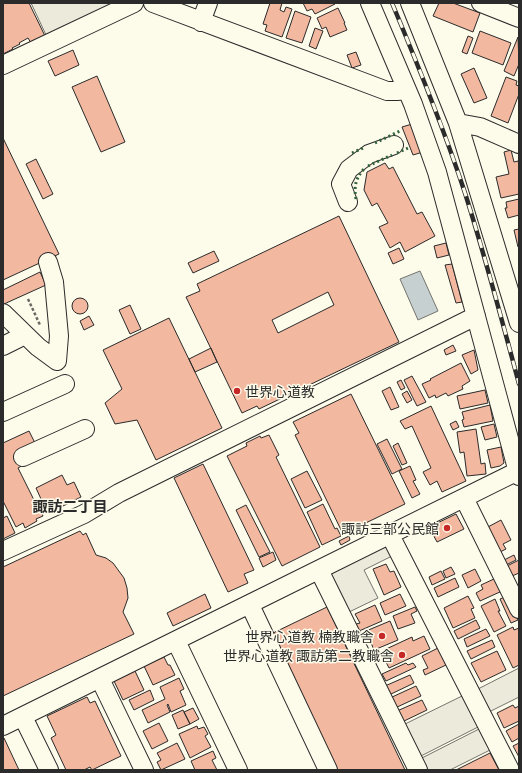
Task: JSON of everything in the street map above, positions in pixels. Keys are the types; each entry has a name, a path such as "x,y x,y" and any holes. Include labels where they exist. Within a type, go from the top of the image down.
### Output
{"street":[{"path":"3,65 134,3"},
{"path":"153,3 387,91 407,90"},
{"path":"201,22 208,3"},
{"path":"3,726 464,498 518,474 437,172 421,132 407,90 370,3"},
{"path":"410,3 458,123 516,300 519,323"},
{"path":"481,3 519,18"},
{"path":"458,123 480,127 519,144"},
{"path":"348,202 341,184 350,169 369,154 394,145"},
{"path":"3,313 38,347 58,362 58,336 54,282 48,262"},
{"path":"3,551 84,514 118,492 476,316"},
{"path":"3,346 25,335"},
{"path":"3,412 65,384"},
{"path":"23,457 86,429"},
{"path":"464,498 519,609"},
{"path":"390,535 510,770"},
{"path":"319,570 418,770"},
{"path":"250,605 328,770"},
{"path":"176,641 238,770"},
{"path":"100,679 144,770"},
{"path":"23,717 49,770"}],"shaded area":[{"path":"31,3 121,3 47,37"},
{"path":"420,271 438,311 418,320 400,279"},
{"path":"387,543 394,555 364,570 378,598 347,613 327,572"},
{"path":"519,668 519,697 489,712 478,689"},
{"path":"462,696 478,727 419,757 403,725"},
{"path":"479,729 490,750 450,770 426,770 420,759"}],"building":[{"path":"3,3 29,3 45,36 31,43 28,38 3,54"},
{"path":"270,3 282,3 280,10 284,12 286,7 292,9 282,37 265,31 267,25 263,24"},
{"path":"303,3 335,4 315,14 312,9 307,11"},
{"path":"439,3 453,3 480,13 473,32 433,16"},
{"path":"338,8 347,30 330,37 326,27 322,29 317,18"},
{"path":"295,11 311,17 302,43 286,38"},
{"path":"315,28 323,31 316,49 309,46"},
{"path":"480,31 511,43 503,65 472,53"},
{"path":"468,36 473,38 467,54 462,52"},
{"path":"518,37 519,64 514,76 504,71"},
{"path":"73,50 79,65 55,76 48,61"},
{"path":"356,52 361,65 352,68 347,55"},
{"path":"474,68 487,98 474,103 461,74"},
{"path":"97,76 125,142 101,152 72,87"},
{"path":"506,77 517,81 516,85 519,86 519,94 508,123 491,116"},
{"path":"412,124 423,152 413,155 402,127"},
{"path":"3,138 59,254 3,280"},
{"path":"511,150 514,162 518,161 519,165 519,194 501,198 496,177 509,174 504,152"},
{"path":"36,159 53,194 43,199 26,164"},
{"path":"385,163 389,169 393,167 417,214 422,212 435,236 405,252 400,242 390,248 379,227 388,223 377,203 372,206 364,190 367,172"},
{"path":"519,199 519,215 508,218 505,208 507,208 506,202"},
{"path":"339,216 399,342 259,409 257,406 242,413 186,297 200,291 197,284","holes":["328,292 334,305 278,333 272,320"]},
{"path":"519,229 519,247 518,247 514,230"},
{"path":"446,243 449,255 437,258 434,246"},
{"path":"399,248 404,259 393,264 388,253"},
{"path":"214,251 219,261 193,273 188,263"},
{"path":"452,264 462,302 456,303 445,265"},
{"path":"40,272 46,285 4,304 3,290"},
{"path":"77,298 83,298 88,303 86,312 83,314 77,314 72,309 72,303"},
{"path":"130,305 141,329 130,334 119,310"},
{"path":"89,316 94,325 84,330 80,321"},
{"path":"169,318 222,428 156,460 137,420 115,424 105,403 122,389 103,350"},
{"path":"453,345 456,351 446,355 444,350"},
{"path":"211,348 217,362 195,372 189,359"},
{"path":"474,350 478,370 471,374 462,355"},
{"path":"461,363 470,381 462,386 463,389 448,396 446,393 436,398 435,395 429,398 422,384"},
{"path":"412,376 426,402 417,406 404,380"},
{"path":"401,380 405,388 401,390 397,382"},
{"path":"390,387 399,407 391,410 382,391"},
{"path":"485,390 488,403 460,409 457,396"},
{"path":"407,391 412,400 407,403 402,394"},
{"path":"351,394 405,504 343,534 295,435 299,433 293,422"},
{"path":"490,405 493,421 464,427 462,412"},
{"path":"431,406 466,481 442,492 437,481 430,485 423,472 431,468 412,426 405,429 400,421"},
{"path":"456,421 459,427 453,430 450,424"},
{"path":"494,424 497,437 485,440 481,427"},
{"path":"476,429 481,464 485,463 486,474 467,476 464,452 460,453 457,432"},
{"path":"29,431 36,445 25,464 18,468 35,502 41,499 36,488 62,475 67,485 74,482 81,497 51,512 49,509 46,511 44,506 39,508 43,516 36,519 37,521 25,528 23,523 16,527 3,501 3,443"},
{"path":"269,435 279,455 276,457 320,547 282,566 227,456 247,446 246,443 260,436 261,438"},
{"path":"387,439 402,469 392,474 377,444"},
{"path":"398,443 407,463 402,465 393,446"},
{"path":"501,447 504,463 500,466 491,468 487,450"},
{"path":"203,464 254,570 244,574 248,583 228,592 174,478"},
{"path":"410,466 416,480 413,481 420,494 412,498 399,471"},
{"path":"307,471 322,500 305,508 291,479"},
{"path":"323,504 335,529 337,528 341,536 322,545 307,512"},
{"path":"246,505 270,552 259,557 236,510"},
{"name":"諏訪三部公民館","path":"456,514 464,529 437,542 429,527"},
{"path":"7,516 15,533 3,539 3,518"},
{"path":"501,520 511,540 503,544 506,549 498,553 486,528"},
{"path":"80,531 83,535 86,533 96,555 106,558 113,563 124,578 128,598 123,612 134,634 3,696 3,567"},
{"path":"349,536 350,540 341,545 339,541"},
{"path":"273,552 276,560 263,567 259,558"},
{"path":"514,555 516,560 506,565 504,560"},
{"path":"519,560 519,573 512,576 507,566"},
{"path":"386,564 390,572 394,571 401,587 384,595 373,569"},
{"path":"451,567 455,574 446,578 443,571"},
{"path":"475,569 481,581 468,588 462,575"},
{"path":"441,571 445,579 432,585 429,577"},
{"path":"455,578 459,587 438,597 434,588"},
{"path":"496,578 502,591 480,601 476,593 483,589 481,585"},
{"path":"205,594 211,608 173,626 167,613"},
{"path":"400,594 406,606 385,615 380,603"},
{"path":"468,596 474,608 471,609 475,618 453,628 444,608"},
{"path":"507,596 518,620 511,623 500,599"},
{"path":"495,599 500,611 498,611 506,626 494,632 481,606"},
{"path":"375,605 382,621 359,631 356,624 360,623 355,614"},
{"path":"327,607 405,770 337,770 271,634"},
{"path":"415,607 417,611 411,614 415,623 398,629 393,616"},
{"path":"476,620 480,628 458,639 454,631"},
{"name":"世界心道教 楠教職舎","path":"390,621 398,640 374,650 366,631"},
{"path":"513,627 514,630 519,628 519,665 513,668 497,635"},
{"path":"486,629 490,636 467,647 464,639"},
{"name":"世界心道教 諏訪第二教職舎","path":"424,636 430,649 389,668 385,660 388,659 384,650 412,637 413,641"},
{"path":"492,640 495,647 471,659 467,651"},
{"path":"438,648 446,665 425,675 423,670 428,668 422,656"},
{"path":"497,651 506,670 481,682 471,663"},
{"path":"164,657 175,675 153,685 144,666"},
{"path":"406,663 408,665 413,663 416,667 386,681 382,674"},
{"path":"135,671 144,690 123,700 114,681"},
{"path":"410,675 414,683 389,695 385,686"},
{"path":"179,678 184,689 180,691 186,705 171,712 168,704 167,705 170,712 148,723 142,710 165,699 160,687"},
{"path":"416,686 421,696 395,708 390,698"},
{"path":"150,690 154,700 134,710 129,700"},
{"path":"87,697 90,703 95,701 121,756 92,770 90,767 84,770 66,770 51,738 56,735 47,716"},
{"path":"422,700 427,710 402,722 397,711"},
{"path":"513,705 515,708 519,706 519,721 504,728 497,713"},
{"path":"193,708 199,719 190,724 184,712"},
{"path":"183,710 190,724 178,729 172,715"},
{"path":"159,723 168,741 152,749 143,731"},
{"path":"519,724 519,738 512,742 506,731"},
{"path":"197,726 198,729 204,727 208,734 205,736 211,747 190,758 179,734"},
{"path":"4,738 19,770 3,770"},
{"path":"177,743 185,759 161,770 157,762 161,760 157,753"},
{"path":"519,743 519,757 513,746"},
{"path":"213,751 216,758 212,760 217,770 195,770 191,761"},
{"path":"490,753 499,770 456,770"}],"railway":[{"path":"392,3 430,97 465,193 519,384"}],"hedge":[{"path":"375,143 402,130"},
{"path":"352,153 363,148"},
{"path":"397,153 408,148"},
{"path":"368,166 392,155"},
{"path":"356,199 356,183 364,169"}],"place":[{"name":"世界心道教","path":"237,391"},
{"name":"諏訪三部公民館","path":"447,528"},
{"name":"世界心道教 楠教職舎","path":"382,636"},
{"name":"世界心道教 諏訪第二教職舎","path":"402,655"}],"district":[{"name":"諏訪二丁目","path":"70,506"}]}
